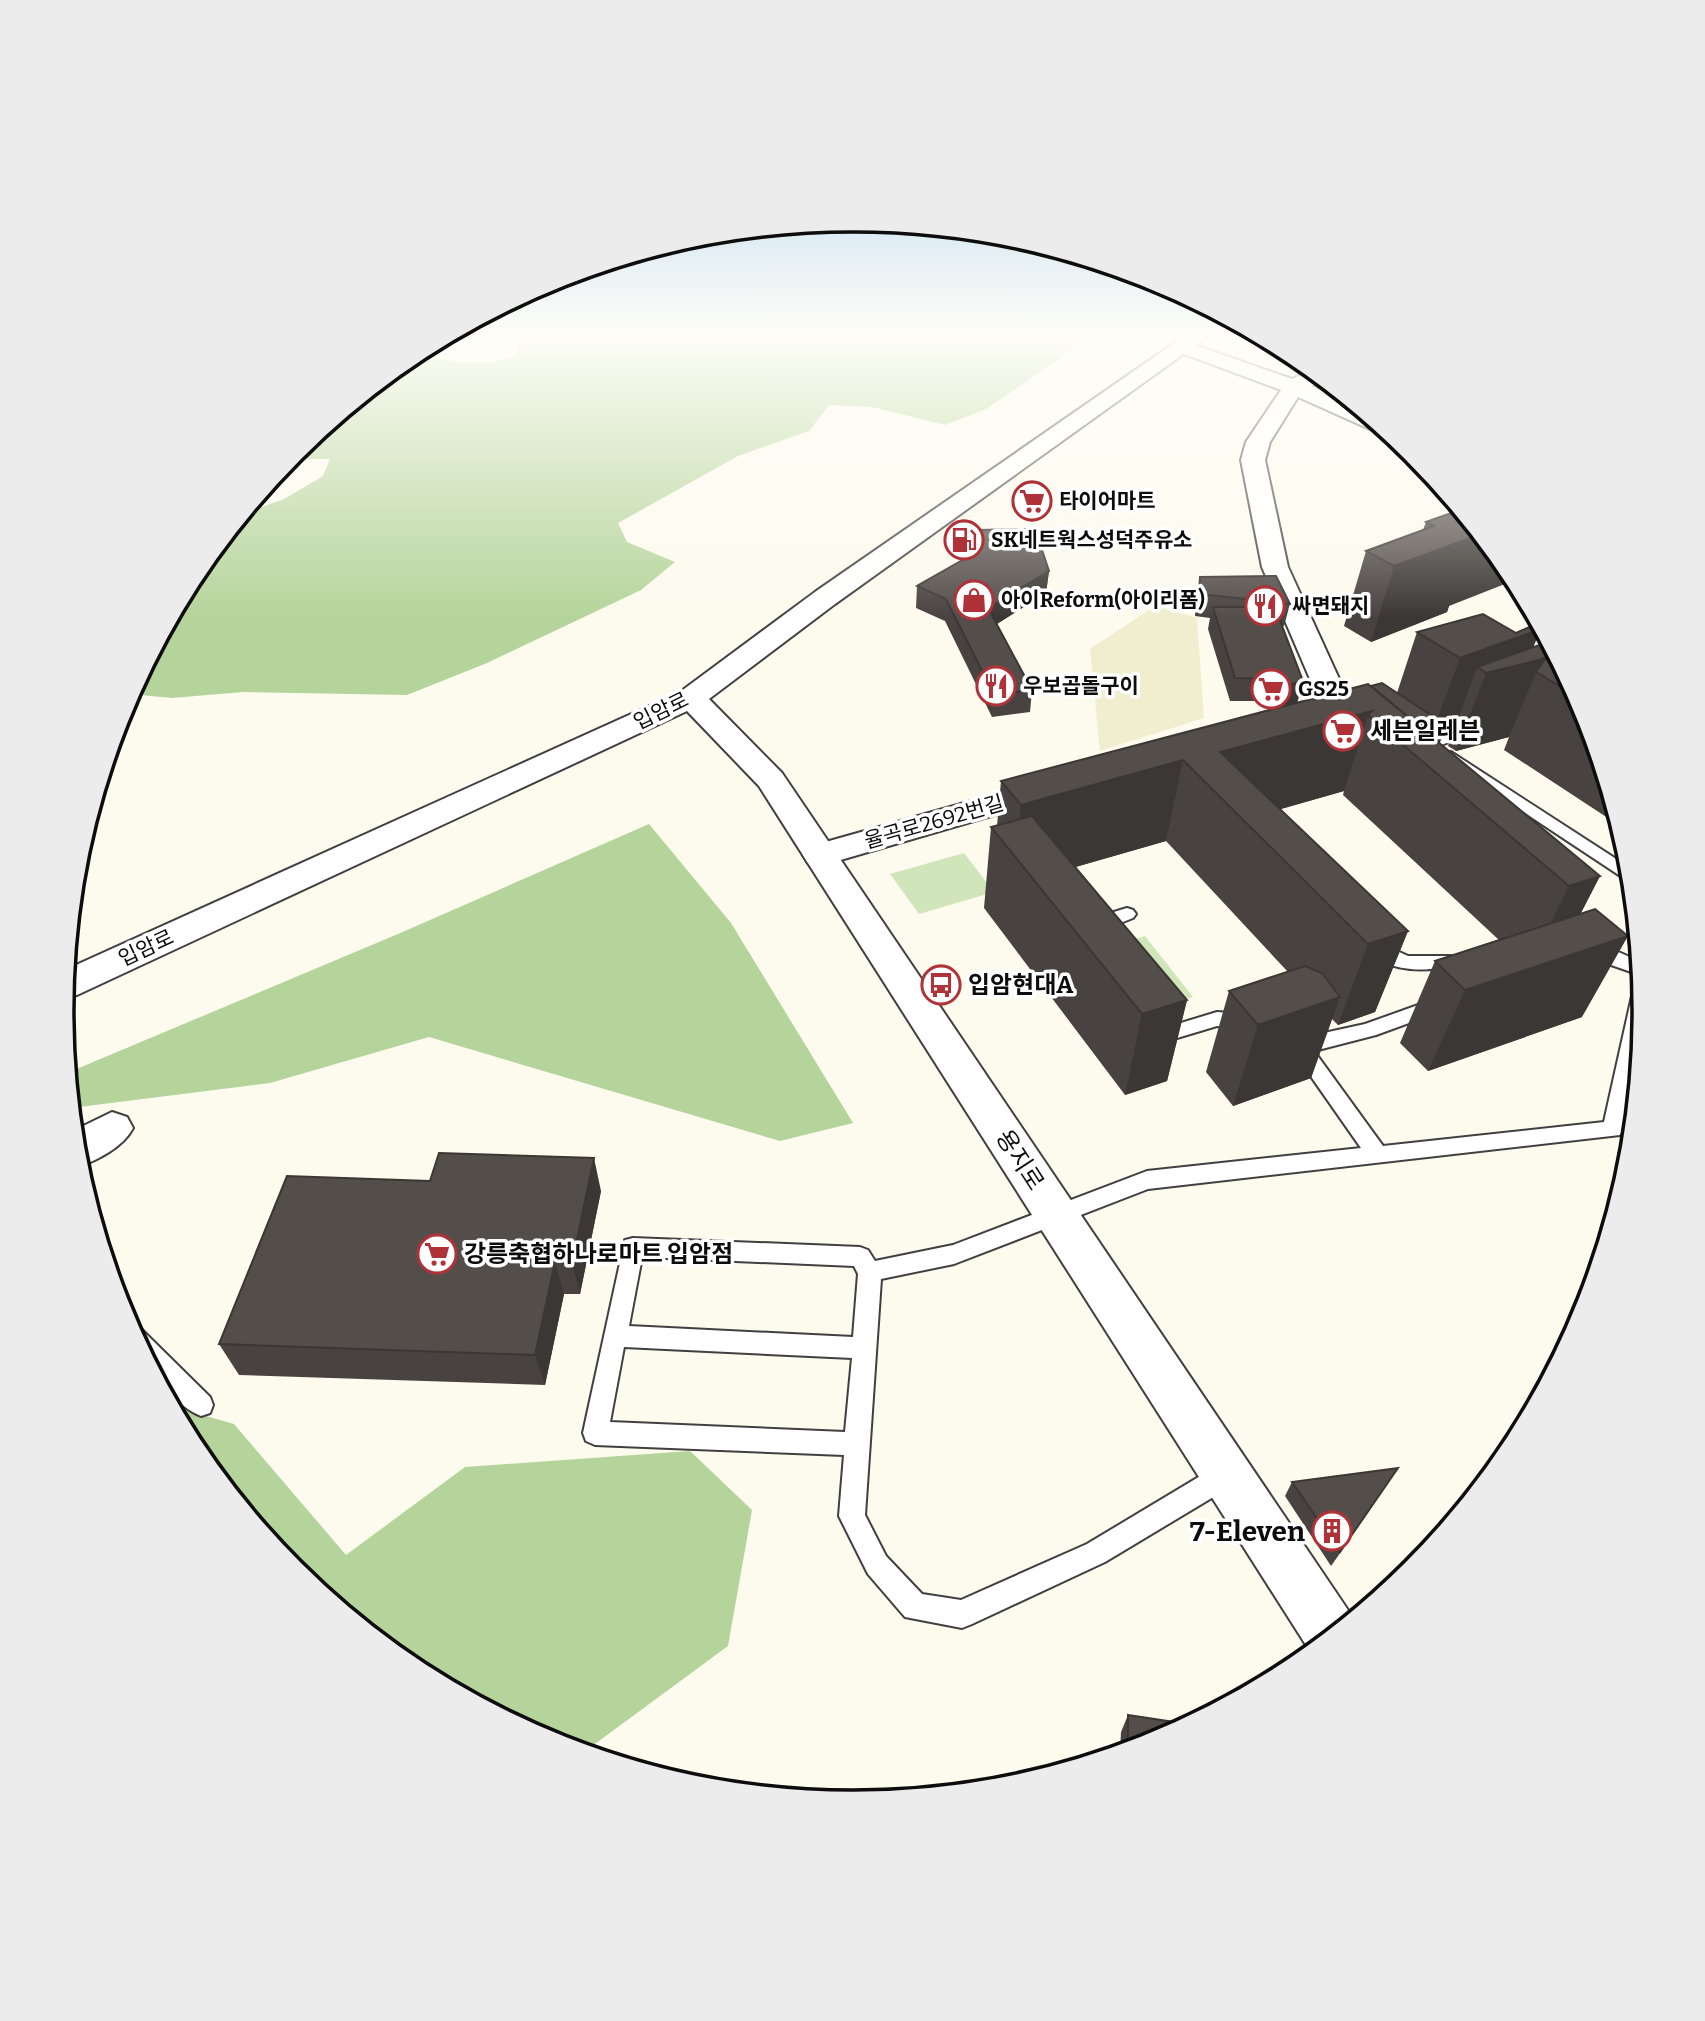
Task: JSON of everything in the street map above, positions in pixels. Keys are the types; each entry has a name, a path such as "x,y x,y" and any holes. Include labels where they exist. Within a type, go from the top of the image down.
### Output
{"street":[{"name":"입암로","path":"75,981 691,698 825,598 1066,429"},
{"path":"1268,429 1258,442 1253,460 1275,567 1342,705 1270,724"},
{"name":"용지로","path":"691,698 771,780 1227,1474 1335,1622"},
{"name":"율곡로2692번길","path":"820,855 1072,782"},
{"path":"85,1145 112,1128"}],"lane":[{"path":"1490,721 1426,741 1618,864"},
{"path":"1095,945 1086,935 1100,922 1127,915"},
{"path":"1581,936 1601,954 1630,965"},
{"path":"1303,1047 1369,1030 1459,995 1444,961 1414,966 1395,960 1364,940"},
{"path":"1576,962 1601,954"},
{"path":"1149,1009 1167,1034 1217,1019 1241,1020 1264,1029"},
{"path":"1284,1038 1303,1047 1377,1154"},
{"path":"870,1272 954,1254 1147,1181 1613,1129 1630,1049"},
{"path":"857,1444 596,1433 632,1247 859,1256 870,1272 852,1516 877,1564 915,1607 962,1614 1096,1553 1227,1474"},
{"path":"615,1336 864,1348"},
{"path":"157,1360 201,1405"}],"shaded area":[{"path":"1155,606 1197,618 1204,718 1100,751 1090,649"}],"green space":[{"path":"334,429 810,429 738,456 618,523 627,542 675,562 641,590 487,663 407,695 243,692 172,698 141,695 178,621 234,536 257,509 284,499 323,476 330,459 303,459"},
{"path":"649,824 731,923 853,1123 780,1141 429,1037 270,1083 80,1107 76,1069 398,934"},
{"path":"964,853 994,892 919,914 890,874"},
{"path":"1145,936 1193,997 1164,1005 1116,944"},
{"path":"184,1410 234,1424 346,1555 465,1467 690,1451 752,1510 728,1646 594,1745 554,1730 463,1685 378,1629 339,1596 267,1524 234,1485"}],"building":[{"path":"1452,513 1472,537 1394,566 1366,551 1434,526 1426,522"},
{"path":"1035,529 1049,571 988,608 1032,690 994,695 946,599 917,586 980,550 975,530"},
{"path":"1276,576 1290,604 1273,602 1303,681 1284,686 1274,679 1235,678 1213,607 1248,607 1245,599 1199,594 1200,577"},
{"path":"1483,614 1516,633 1530,627 1533,632 1460,658 1417,632"},
{"path":"1540,645 1560,686 1536,672 1546,658 1486,673 1477,667"},
{"path":"1382,683 1446,725 1424,730 1371,686"},
{"path":"1368,684 1600,876 1569,886 1368,715 1372,711 1220,752 1408,931 1368,944 1183,760 1021,805 1001,781"},
{"path":"1032,816 1187,1000 1142,1014 991,827"},
{"path":"1595,909 1628,936 1465,990 1435,961"},
{"path":"1305,966 1322,973 1340,997 1258,1025 1229,991"},
{"name":"강릉축협하나로마트 입암점","path":"439,1153 594,1158 572,1263 555,1262 535,1355 219,1344 287,1176 430,1181"},
{"name":"7-Eleven","path":"1398,1468 1340,1552 1292,1482"},
{"path":"1128,1715 1170,1721 1151,1730 1128,1739"}],"place":[{"name":"타이어마트","path":"1032,501"},
{"name":"SK네트웍스성덕주유소","path":"964,540"},
{"name":"아이Reform(아이리폼)","path":"974,600"},
{"name":"싸면돼지","path":"1265,606"},
{"name":"우보곱돌구이","path":"996,686"},
{"name":"GS25","path":"1271,689"},
{"name":"세븐일레븐","path":"1343,731"},
{"name":"입암현대A","path":"941,985"},
{"name":"강릉축협하나로마트 입암점","path":"437,1254"},
{"name":"7-Eleven","path":"1332,1531"}]}
